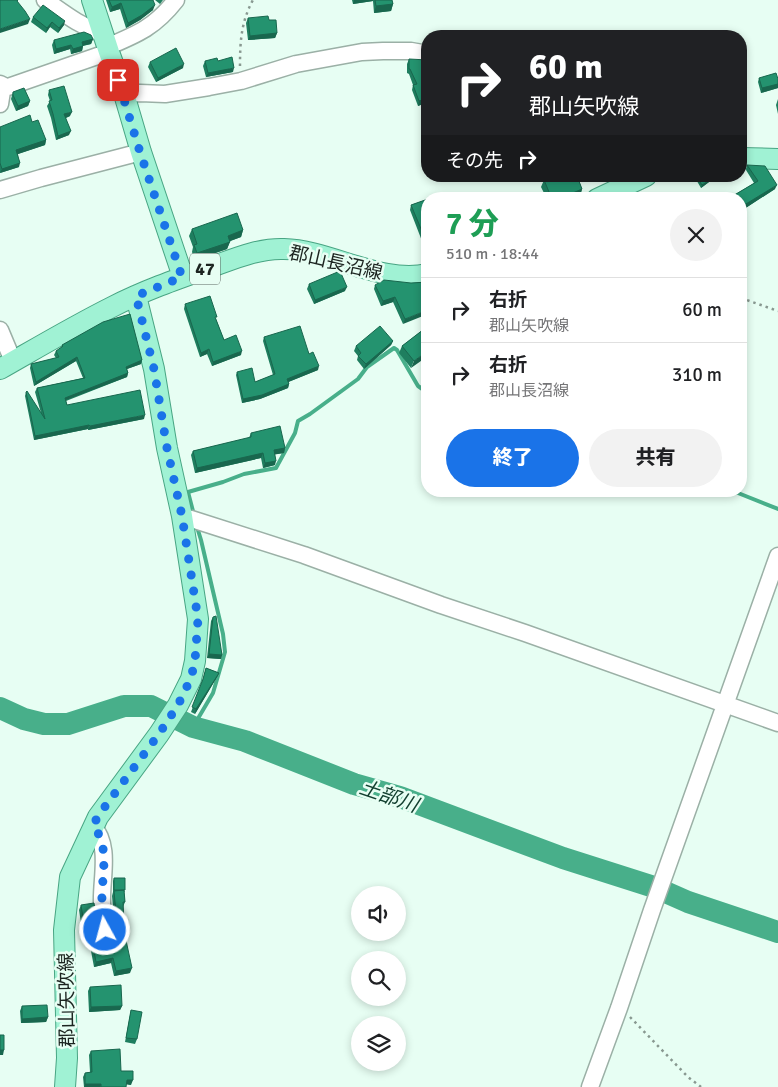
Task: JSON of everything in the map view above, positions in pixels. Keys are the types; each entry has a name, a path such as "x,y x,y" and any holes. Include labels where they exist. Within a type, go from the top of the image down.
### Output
{"main road":[{"path":"92,0 182,277"},
{"path":"747,158 778,159"},
{"path":"612,192 633,182"},
{"name":"郡山長沼線","path":"7,365 113,306 182,277 240,257 267,250 304,251 389,274 421,275"},
{"name":"郡山矢吹線","path":"65,1087 67,1058 64,930 70,877 98,816 159,734 178,705 191,678 195,661 198,619 182,516 167,448 154,369 136,296"}],"street":[{"path":"46,0 106,44"},
{"path":"0,104 2,85 8,87 106,44 126,39 153,24 164,15 176,0"},
{"path":"124,94 140,92 165,94 209,87 241,81 296,64 362,52 411,51 421,53"},
{"path":"0,190 140,152"},
{"path":"0,330 7,365"},
{"path":"182,516 304,555 778,723"},
{"path":"590,1087 778,556"},
{"path":"93,826 98,831 102,841 104,855 102,903 105,930"}],"path":[{"path":"241,81 240,48 243,23 253,0"},
{"path":"747,300 778,311"},
{"path":"619,1008 630,1016 701,1087"}],"building":[{"path":"0,0 18,0 30,19 0,29"},
{"path":"109,0 153,0 155,5 128,23 121,3 112,7"},
{"path":"375,0 392,0 393,4 376,6"},
{"path":"43,5 65,21 59,28 52,22 47,28 33,17"},
{"path":"268,16 269,20 276,20 277,33 250,36 248,18"},
{"path":"84,32 91,35 93,39 82,42 83,46 73,49 71,45 56,49 54,40"},
{"path":"176,48 184,64 158,78 150,62"},
{"path":"232,57 234,68 208,73 205,61 217,58 218,61"},
{"path":"409,59 421,60 421,100 419,101 413,85 417,84 409,69"},
{"path":"776,73 778,84 762,88 759,78"},
{"path":"64,86 72,112 64,114 71,131 58,136 49,101 52,100 49,90"},
{"path":"24,88 30,101 18,106 13,92"},
{"path":"30,115 32,122 38,120 46,140 16,150 20,163 2,169 0,163 0,127"},
{"path":"747,165 765,166 777,185 747,203 747,192 739,192 758,181"},
{"path":"545,182 579,182 582,189 575,192 549,192"},
{"path":"421,201 421,229 411,205"},
{"path":"237,213 243,230 228,236 230,242 197,253 194,245 197,244 192,229"},
{"path":"340,271 347,287 315,300 309,284"},
{"path":"384,280 421,282 421,313 405,319 395,297 383,301 375,285"},
{"path":"210,296 217,317 215,317 224,340 236,335 242,351 213,362 209,349 201,353 185,304"},
{"path":"130,314 142,360 126,367 128,373 65,398 67,405 140,390 145,415 35,436 26,392 45,419 37,388 85,378 77,357 36,382 31,364 59,357 56,351 62,345 103,322"},
{"path":"300,326 309,354 313,352 319,366 287,379 289,384 262,395 243,399 237,372 252,368 255,382 275,374 264,337"},
{"path":"380,326 393,341 366,364 358,356 361,353 356,346"},
{"path":"421,331 421,356 414,361 402,346"},
{"path":"280,426 285,448 274,450 276,461 265,463 263,453 197,468 193,451 251,437 251,433"},
{"path":"216,616 222,655 209,654 213,617"},
{"path":"206,668 219,673 196,709 192,707"},
{"path":"114,878 125,878 125,890 114,890"},
{"path":"124,890 124,922 122,922 132,968 116,971 113,958 96,962 90,930 85,931 81,905 94,903 97,926 103,934 109,935 116,929 117,924 114,891"},
{"path":"121,985 122,1006 91,1007 90,987"},
{"path":"47,1005 48,1017 22,1019 22,1006"},
{"path":"131,1010 142,1012 137,1039 126,1038"},
{"path":"0,1035 4,1035 4,1050 0,1050"},
{"path":"120,1049 121,1071 133,1071 133,1080 127,1080 126,1087 101,1087 101,1084 85,1084 85,1073 92,1072 91,1051"}],"waterway":[{"path":"194,515 188,492 244,474 276,468 295,433 298,421 358,379 367,367 394,348 421,388"},
{"path":"747,497 778,509"},
{"path":"193,727 213,693 225,652 223,634 197,527"},
{"name":"土部川","path":"0,708 24,719 44,724 68,724 124,706 151,706 193,727 245,741 354,784 400,797 563,858 654,887 688,902 778,932"}],"route":[{"path":"105,930 102,903 104,855 102,841 98,831 93,826 98,816 159,734 178,705 191,678 195,661 198,619 182,516 167,448 154,369 136,296 182,277 118,80"}]}
